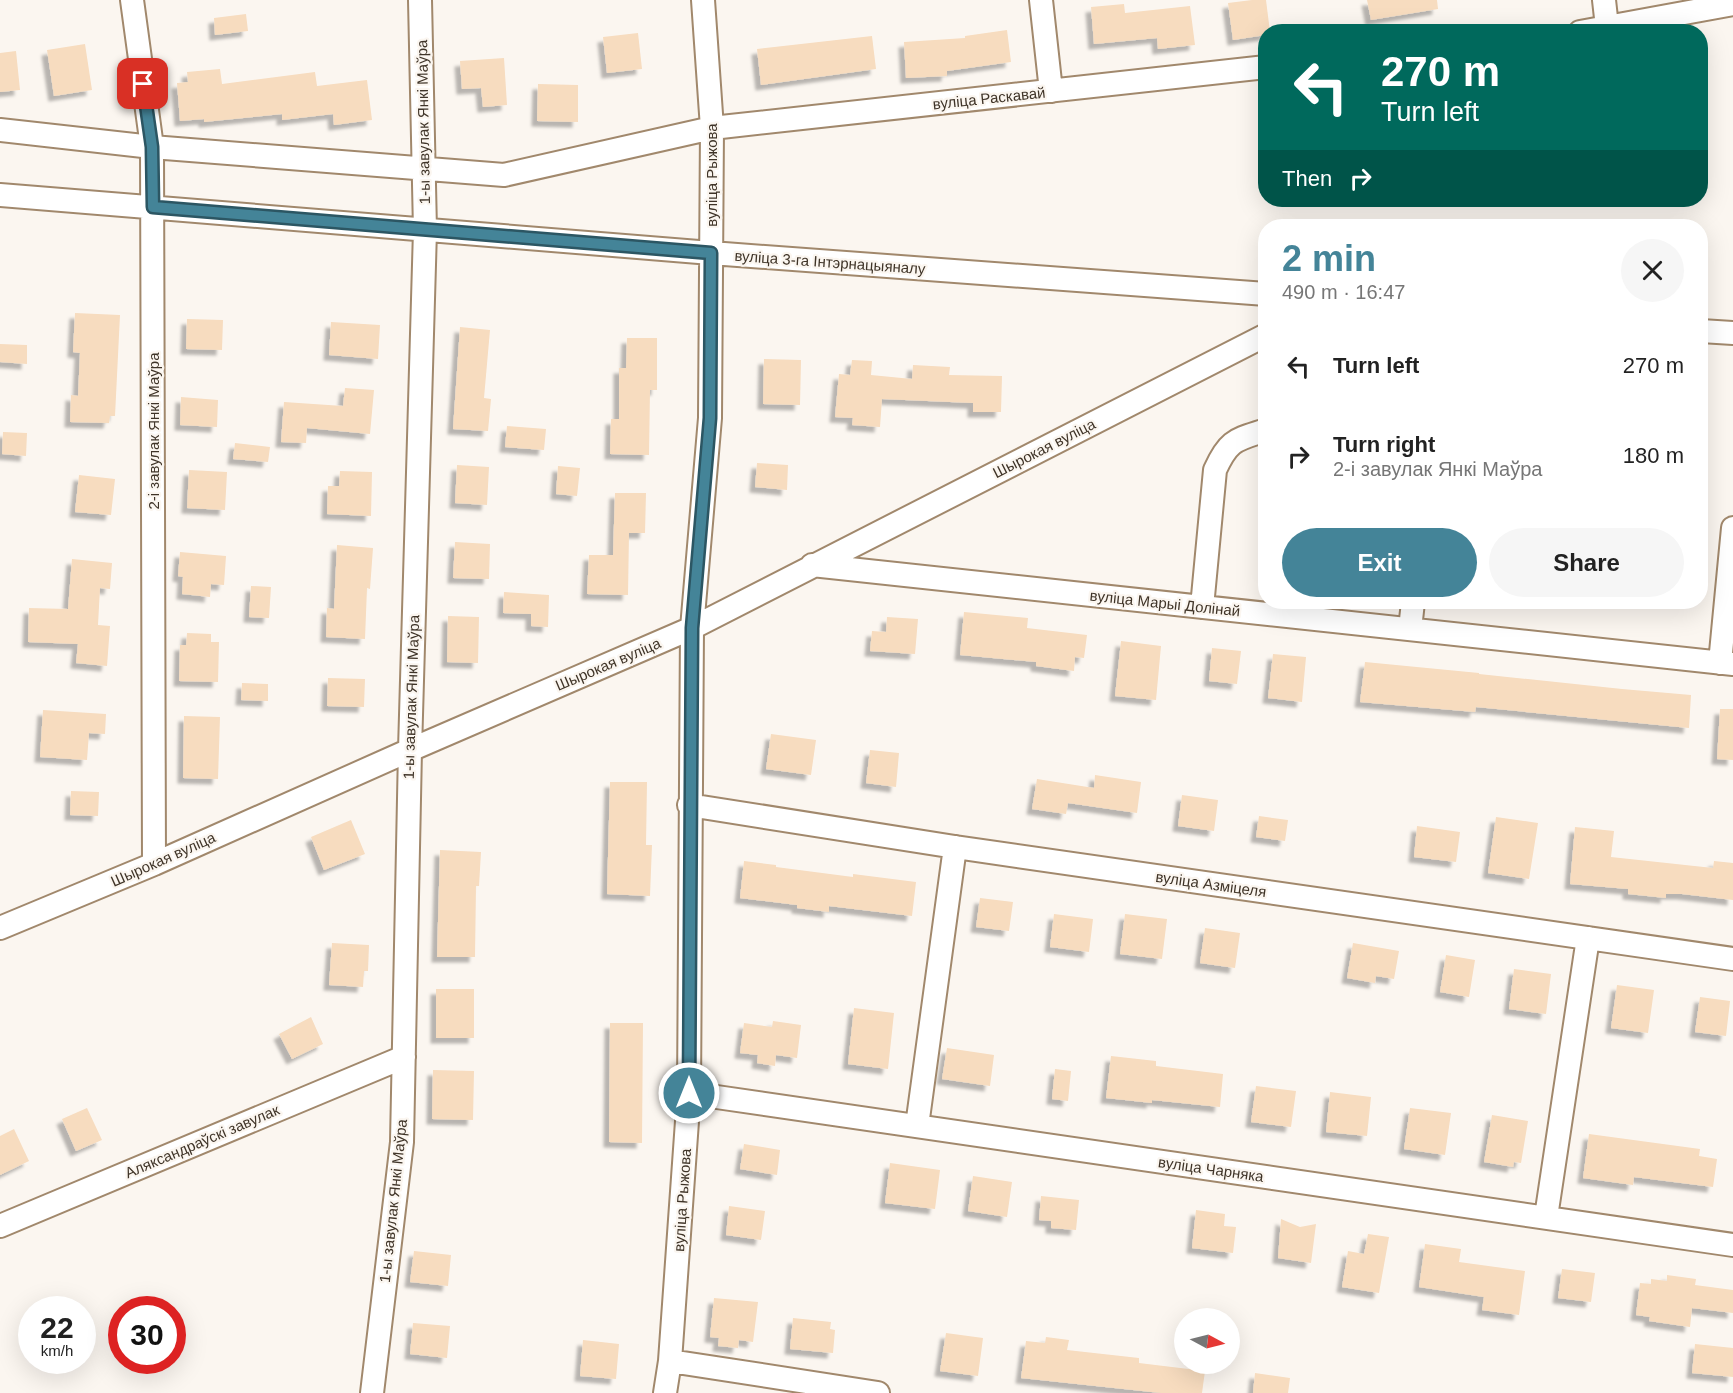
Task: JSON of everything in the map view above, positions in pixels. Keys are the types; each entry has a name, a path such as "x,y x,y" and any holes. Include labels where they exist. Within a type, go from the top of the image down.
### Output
{"street":[{"name":"2-і завулак Янкі Маўра","path":"132,0 152,147 154,864"},
{"name":"1-ы завулак Янкі Маўра","path":"372,1393 402,1142 410,750 425,230 420,0"},
{"name":"вуліца Рыжова","path":"665,1393 670,1361 689,1093 689,805 692,628 710,418 712,129 703,0"},
{"path":"1041,0 1051,91"},
{"path":"1604,0 1607,24"},
{"path":"1623,24 1733,4"},
{"name":"вуліца Раскавай","path":"0,130 152,147 504,175 712,129 1258,68"},
{"name":"вуліца 3-га Інтэрнацыяналу","path":"0,195 711,253 1258,293"},
{"path":"1708,331 1733,333"},
{"name":"Шырокая вуліца","path":"0,928 154,864 692,628 1258,339"},
{"path":"1202,607 1215,470 1223,451 1233,442 1258,433"},
{"path":"1726,664 1733,528"},
{"name":"вуліца Марыі Долінай","path":"812,565 1726,664"},
{"path":"1410,629 1412,609"},
{"name":"вуліца Азміцеля","path":"689,805 955,847 1733,959"},
{"path":"917,1126 955,847"},
{"path":"1546,1217 1588,938"},
{"name":"Аляксандраўскі завулак","path":"0,1226 404,1057"},
{"name":"вуліца Чарняка","path":"689,1093 1733,1245"},
{"path":"670,1361 878,1393"}],"building":[{"path":"1266,0 1269,24 1258,24 1258,36 1233,40 1228,3"},
{"path":"1367,0 1437,0 1438,9 1371,20"},
{"path":"1124,4 1125,13 1190,6 1195,45 1158,49 1157,38 1094,44 1091,7"},
{"path":"246,14 248,31 215,35 214,18"},
{"path":"1007,30 1011,62 947,71 947,76 906,78 904,42 965,38 965,36"},
{"path":"638,33 642,69 607,73 603,37"},
{"path":"872,36 876,69 761,85 757,49"},
{"path":"85,44 92,90 54,96 47,50"},
{"path":"16,51 20,90 0,92 0,53"},
{"path":"504,58 507,105 483,107 481,88 462,89 460,61"},
{"path":"220,69 222,84 315,72 317,86 367,80 372,120 334,125 333,114 282,120 282,114 204,122 204,119 180,121 177,83 188,82 187,72"},
{"path":"538,84 578,85 578,122 537,121"},
{"path":"75,313 120,315 115,416 110,416 109,423 70,422 71,395 78,396 80,353 73,352"},
{"path":"187,319 223,320 222,350 186,349"},
{"path":"331,322 380,325 378,359 329,355"},
{"path":"460,327 490,330 484,398 491,399 488,431 453,429"},
{"path":"627,338 657,338 657,390 650,390 649,455 610,454 611,419 619,419 619,368 626,368"},
{"path":"0,344 27,345 27,364 0,362"},
{"path":"764,359 801,360 800,405 763,404"},
{"path":"852,360 872,361 871,375 912,379 913,365 950,367 949,375 1002,376 1001,412 973,412 973,403 882,399 880,427 852,425 853,418 835,417 839,374 850,375"},
{"path":"345,388 374,390 370,434 307,428 306,443 281,442 284,402 343,406"},
{"path":"181,397 218,400 217,427 180,425"},
{"path":"507,426 546,429 544,450 505,447"},
{"path":"3,432 27,433 26,456 2,454"},
{"path":"235,443 270,447 268,462 233,459"},
{"path":"757,463 788,465 787,490 755,487"},
{"path":"457,465 489,467 487,505 455,503"},
{"path":"558,466 580,468 577,496 556,494"},
{"path":"189,470 227,472 225,510 187,508"},
{"path":"340,471 372,472 371,516 327,514 328,486 339,486"},
{"path":"79,475 115,479 111,515 75,512"},
{"path":"615,493 646,493 645,533 629,533 628,595 587,594 589,555 613,555"},
{"path":"455,542 490,544 489,579 453,578"},
{"path":"337,545 373,548 370,589 367,588 365,639 326,637 327,608 334,609"},
{"path":"180,552 226,556 224,585 211,584 210,597 182,594 183,577 178,576"},
{"path":"72,559 112,563 110,589 100,588 98,625 110,626 107,666 76,663 78,644 28,642 29,608 68,609"},
{"path":"251,586 271,587 269,618 249,617"},
{"path":"504,592 549,595 548,627 531,626 531,614 503,613"},
{"path":"964,612 1028,618 1027,628 1087,635 1084,658 1075,657 1074,671 1036,666 1036,662 960,655"},
{"path":"448,616 479,617 478,663 447,662"},
{"path":"887,617 918,619 915,654 870,651 872,631 886,632"},
{"path":"187,633 211,634 211,642 219,642 218,682 179,681 180,645 186,645"},
{"path":"1121,641 1161,646 1156,700 1115,696"},
{"path":"1212,648 1241,651 1237,684 1209,681"},
{"path":"1273,654 1306,657 1302,702 1268,698"},
{"path":"1365,662 1691,695 1689,728 1476,707 1475,712 1360,702"},
{"path":"328,678 365,679 364,707 327,706"},
{"path":"242,683 268,684 268,701 241,700"},
{"path":"1720,709 1733,709 1733,760 1717,759"},
{"path":"43,710 106,714 105,734 89,733 87,760 40,757"},
{"path":"184,716 220,717 218,779 183,778"},
{"path":"771,734 816,740 811,775 766,769"},
{"path":"870,750 899,753 896,787 866,783"},
{"path":"1095,775 1141,782 1137,813 1068,803 1066,814 1032,809 1037,779 1094,788"},
{"path":"610,782 647,782 646,845 652,845 650,896 607,894"},
{"path":"71,791 99,792 98,816 70,815"},
{"path":"1182,795 1218,800 1214,831 1178,826"},
{"path":"1259,816 1288,820 1285,841 1256,837"},
{"path":"1496,817 1538,823 1529,879 1488,873"},
{"path":"351,820 365,854 324,870 311,837"},
{"path":"1417,826 1460,832 1456,862 1414,857"},
{"path":"1575,827 1614,831 1611,857 1713,868 1714,861 1733,863 1733,900 1682,894 1666,894 1666,898 1628,894 1628,889 1570,884"},
{"path":"440,850 481,852 479,886 476,886 475,957 437,957"},
{"path":"744,861 853,877 853,874 916,882 912,916 829,906 829,912 797,908 797,905 740,898"},
{"path":"980,898 1013,902 1009,931 976,927"},
{"path":"1054,914 1093,919 1089,952 1050,947"},
{"path":"1125,914 1167,919 1162,959 1120,954"},
{"path":"1205,928 1240,933 1235,968 1200,963"},
{"path":"332,943 369,945 368,971 364,971 363,987 329,985"},
{"path":"1353,943 1399,951 1394,979 1376,976 1375,983 1347,978"},
{"path":"1446,955 1475,960 1469,997 1440,992"},
{"path":"1514,969 1551,974 1546,1014 1509,1009"},
{"path":"1617,985 1654,990 1648,1033 1611,1028"},
{"path":"436,989 474,989 474,1038 436,1038"},
{"path":"1700,997 1730,1001 1726,1036 1695,1032"},
{"path":"854,1008 894,1013 888,1069 848,1064"},
{"path":"311,1017 323,1044 292,1059 279,1034"},
{"path":"773,1021 801,1025 797,1058 776,1055 775,1066 757,1063 758,1055 740,1053 744,1023 772,1027"},
{"path":"610,1023 643,1023 642,1143 609,1142"},
{"path":"947,1048 994,1055 990,1086 942,1079"},
{"path":"1111,1056 1156,1061 1156,1066 1223,1074 1220,1107 1106,1098"},
{"path":"1055,1069 1071,1071 1068,1101 1052,1099"},
{"path":"433,1070 474,1071 473,1120 432,1119"},
{"path":"1256,1086 1296,1091 1291,1127 1251,1122"},
{"path":"1330,1092 1371,1097 1367,1136 1326,1132"},
{"path":"87,1108 102,1140 76,1151 62,1119"},
{"path":"1410,1108 1451,1113 1445,1155 1404,1149"},
{"path":"1492,1115 1528,1121 1521,1163 1514,1162 1513,1167 1484,1162"},
{"path":"14,1129 29,1161 0,1175 0,1136"},
{"path":"1589,1134 1700,1149 1699,1156 1717,1159 1713,1187 1634,1177 1633,1185 1583,1178"},
{"path":"744,1144 780,1150 777,1175 740,1169"},
{"path":"890,1163 940,1170 935,1209 885,1203"},
{"path":"973,1176 1012,1182 1007,1217 968,1211"},
{"path":"1041,1196 1079,1200 1076,1230 1051,1228 1051,1221 1039,1220"},
{"path":"729,1206 765,1211 761,1240 726,1235"},
{"path":"1196,1210 1225,1214 1224,1226 1236,1227 1233,1253 1192,1248"},
{"path":"1281,1219 1300,1227 1316,1224 1311,1263 1278,1258"},
{"path":"1368,1234 1389,1237 1379,1293 1342,1287 1348,1251 1364,1254"},
{"path":"1425,1244 1461,1249 1459,1262 1525,1271 1519,1315 1482,1310 1484,1297 1419,1287"},
{"path":"414,1251 451,1255 448,1286 410,1282"},
{"path":"1562,1269 1595,1273 1591,1302 1558,1298"},
{"path":"1667,1275 1696,1279 1695,1285 1733,1290 1733,1313 1692,1308 1690,1327 1649,1321 1650,1317 1636,1315 1640,1283 1651,1284 1651,1279 1667,1281"},
{"path":"714,1298 758,1302 753,1342 739,1340 738,1348 718,1346 719,1338 710,1337"},
{"path":"793,1318 831,1322 830,1329 835,1330 833,1353 790,1349"},
{"path":"413,1323 450,1326 447,1358 410,1354"},
{"path":"946,1333 983,1338 978,1376 940,1371"},
{"path":"1046,1337 1069,1340 1067,1350 1139,1358 1139,1363 1174,1367 1174,1374 1205,1374 1202,1393 1161,1393 1021,1378 1026,1341 1045,1343"},
{"path":"583,1340 619,1344 616,1379 580,1376"},
{"path":"1695,1344 1733,1348 1733,1377 1692,1373"},
{"path":"1255,1373 1290,1378 1288,1393 1253,1393"}],"route":[{"path":"143,84 152,147 153,207 711,253 710,418 692,628 689,805 689,1093"}]}
